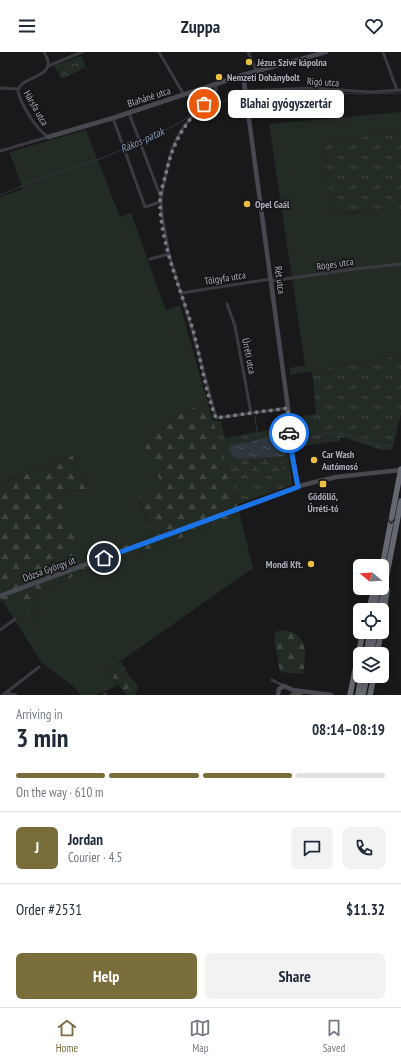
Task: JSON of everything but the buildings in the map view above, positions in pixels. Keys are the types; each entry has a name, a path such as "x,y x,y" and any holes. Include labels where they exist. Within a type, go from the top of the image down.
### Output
{"highway":[{"path":"384,559 401,470"},
{"path":"381,603 401,501"},
{"path":"381,559 388,536"},
{"path":"385,603 392,562 392,544"},
{"path":"349,695 362,639"},
{"path":"358,695 360,683"},
{"path":"363,695 366,683"},
{"path":"370,695 373,683"}],"street":[{"path":"44,52 48,60 48,66"},
{"name":"Hársfa utca","path":"48,137 41,132 29,116 18,95 18,89 21,84 44,72 48,66 82,52"},
{"path":"158,52 184,95"},
{"path":"248,52 257,71"},
{"name":"Blaháné utca","path":"0,151 113,118 257,71 326,52"},
{"path":"383,52 399,90"},
{"name":"Rét utca","path":"243,76 288,408 290,441 298,487"},
{"path":"216,84 216,90 194,113 173,146 160,202 169,254 182,294 216,418 288,408"},
{"path":"0,88 18,89"},
{"name":"Rigó utca","path":"245,93 311,88 370,92 399,90"},
{"path":"129,113 161,198"},
{"path":"113,118 145,207 160,202"},
{"path":"150,259 169,254"},
{"name":"Röges utca","path":"271,280 401,264"},
{"name":"Tölgyfa utca","path":"182,294 271,280"},
{"name":"Úrréti utca","path":"226,304 235,326 252,413"},
{"name":"Dózsa György út","path":"0,596 318,480 401,470"},
{"path":"0,630 15,619"},
{"path":"5,694 39,667"},
{"path":"277,693 272,680 286,687 331,695"},
{"path":"286,687 291,695 311,692"},
{"path":"277,693 280,688 286,687"},
{"path":"5,694 16,695"}],"green space":[{"path":"81,56 86,67 62,79 54,66"},
{"path":"401,112 401,133 322,141 333,215 398,206 398,221 401,221 401,355 290,375 290,368 305,365 269,124"},
{"path":"86,130 120,217 131,213 166,311 180,305 209,407 200,404 140,434 162,485 138,497 153,537 82,558 58,494 86,489 74,455 6,481 0,476 0,197 23,189 9,152"},
{"path":"401,133 401,221 398,221 398,207 333,215 322,141"},
{"path":"401,355 401,414 392,450 387,449 386,451 341,437 340,441 297,448 296,453 293,452 291,433 293,420 295,417 316,414 312,371"},
{"path":"200,404 209,407 240,515 179,539 85,571 64,581 34,592 37,615 28,618 3,601 0,602 0,476 7,481 74,455 86,489 58,494 153,536 138,496 162,485 139,434"},
{"path":"213,421 221,421 225,438 285,427 292,485 238,504"},
{"path":"230,450 235,458 238,459 282,456 284,466 277,472 268,471 255,477 240,479 235,478 230,465"},
{"path":"240,515 253,568 108,670 118,685 97,695 81,695 74,687 41,662 3,601 20,600 29,618 37,615 34,592 64,581 85,571 179,539"},
{"path":"283,630 298,635 302,640 305,652 303,674 280,672 274,638 275,632"},
{"path":"121,662 130,678 138,685 135,693 137,695 126,695 108,670"}],"water":[{"path":"274,436 285,437 286,456 238,459 234,457 229,449 230,446 234,444 246,443"}],"waterway":[{"path":"246,79 267,73"},
{"path":"246,81 247,89"},
{"name":"Rákos-patak","path":"247,94 294,91 359,94 401,93"},
{"name":"Rákos-patak","path":"196,114 233,97 244,95"},
{"name":"Rákos-patak","path":"0,195 37,180 100,159 162,132 184,120 191,113 193,113"},
{"path":"286,411 286,417"},
{"path":"255,416 258,439"},
{"path":"285,421 285,438"},
{"path":"294,443 327,433 344,434 369,443 391,446"}],"way so far":[{"path":"204,104 189,120 173,146 166,171 160,202 169,254 182,294 216,418 288,408 289,433"}],"place":[{"name":"Jézus Szíve kápolna","path":"249,62"},
{"name":"Nemzeti Dohánybolt","path":"219,77"},
{"name":"Blahai gyógyszertár","path":"204,104"},
{"name":"Opel Gaál","path":"247,204"},
{"name":"Car Wash Autómosó","path":"314,460"},
{"name":"Gödöllő, Úrréti-tó","path":"323,484"},
{"name":"Mondi Kft.","path":"311,564"}],"route":[{"path":"104,558 298,487 289,433"}]}
